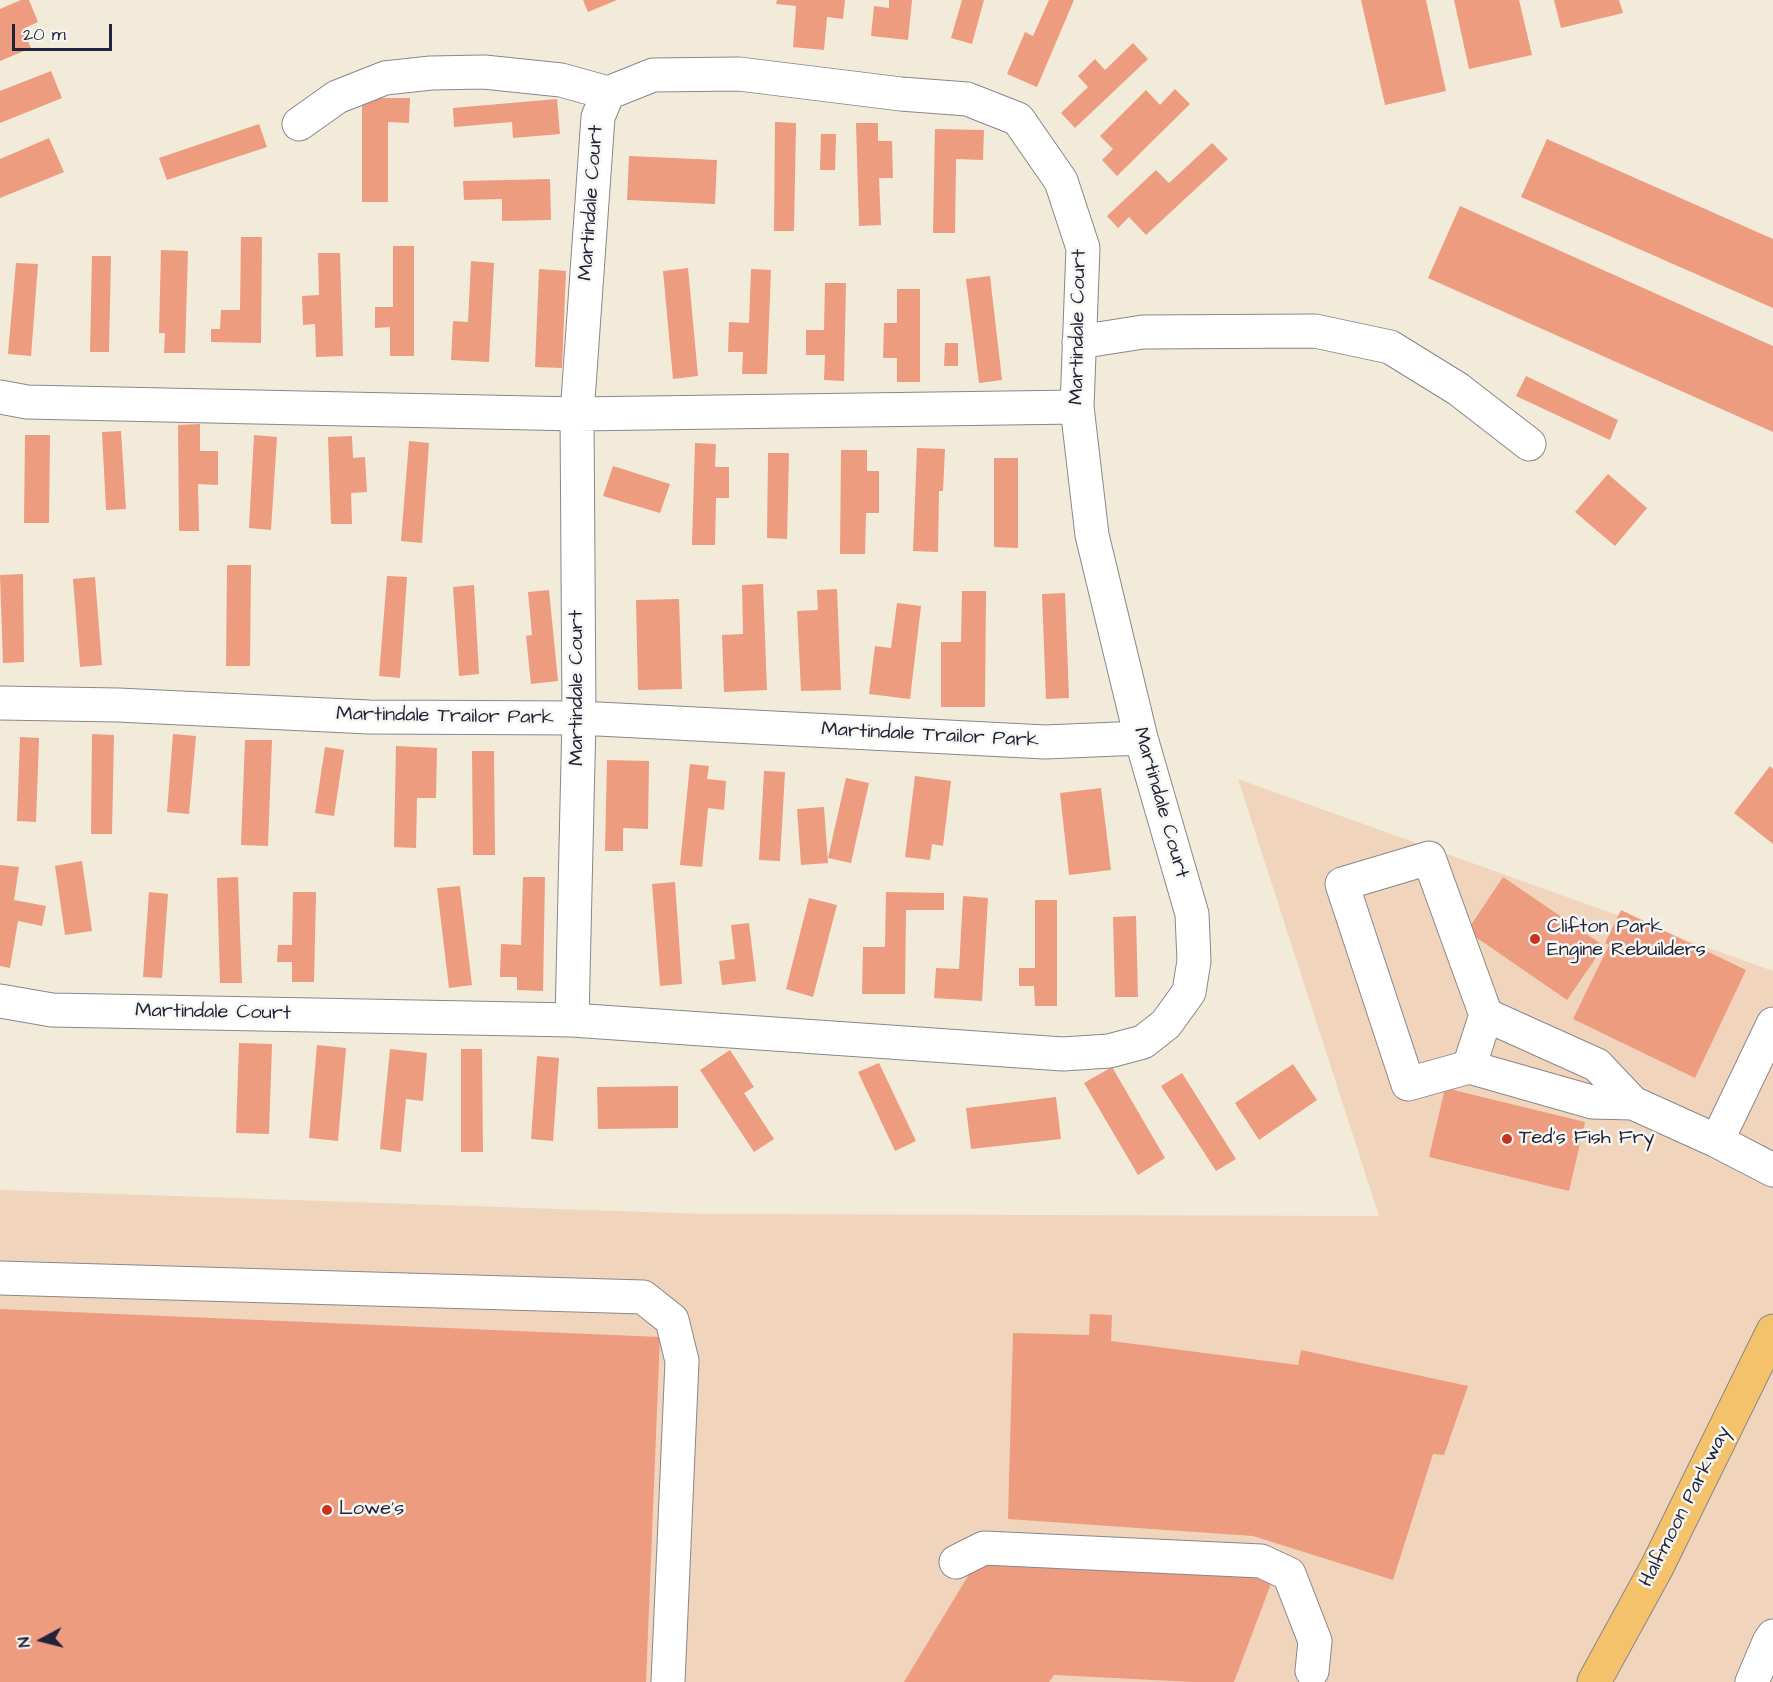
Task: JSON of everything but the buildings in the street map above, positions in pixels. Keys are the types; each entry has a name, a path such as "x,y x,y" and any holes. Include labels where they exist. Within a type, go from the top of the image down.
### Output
{"main road":[{"name":"Halfmoon Parkway","path":"1594,1682 1657,1567 1773,1331"}],"street":[{"path":"299,123 337,97 385,78 431,73 484,72 550,79 608,93"},
{"name":"Martindale Court","path":"0,1001 52,1010 572,1020 1063,1054 1109,1051 1143,1042 1166,1024 1189,992 1194,961 1192,914 1141,738 1092,535 1077,407 1083,248 1061,182 1018,119 967,99 901,94 739,74 653,75 608,93 598,117 577,414 579,718 572,1020"},
{"path":"1079,342 1143,332 1315,331 1390,347 1458,388 1529,444"},
{"path":"0,397 27,402 577,414 1077,407"},
{"name":"Martindale Trailor Park","path":"0,703 118,705 369,717 579,718 1045,742 1141,738"},
{"path":"1469,1067 1486,1016 1430,858 1342,885 1408,1084 1469,1067 1592,1102 1633,1103"},
{"path":"1486,1016 1597,1065 1633,1103 1717,1141 1773,1170"},
{"path":"1717,1141 1773,1024"},
{"path":"0,1278 643,1297 672,1320 682,1361 668,1682"},
{"path":"956,1562 984,1548 1261,1561 1288,1574 1315,1641 1312,1671"},
{"path":"1752,1682 1768,1642 1773,1636"},
{"path":"1758,1682 1773,1661"}],"shaded area":[{"path":"1238,779 1773,971 1773,1682 0,1682 0,1190 705,1214 1379,1216"}],"place":[{"name":"Clifton Park Engine Rebuilders","path":"1535,939"},
{"name":"Ted's Fish Fry","path":"1507,1139"},
{"name":"Lowe's","path":"327,1510"}]}
